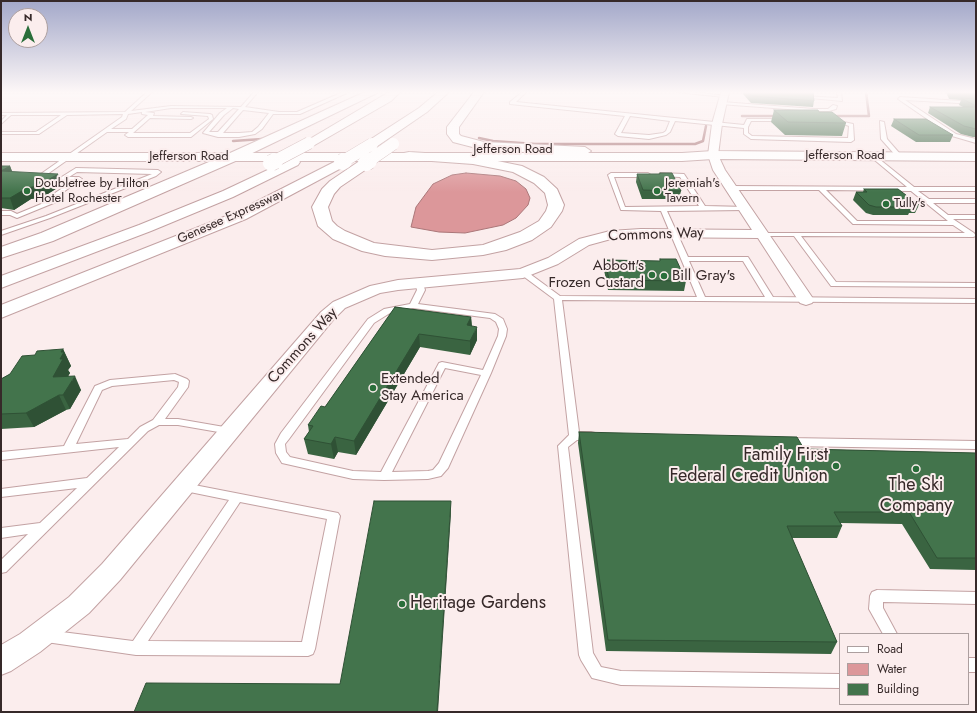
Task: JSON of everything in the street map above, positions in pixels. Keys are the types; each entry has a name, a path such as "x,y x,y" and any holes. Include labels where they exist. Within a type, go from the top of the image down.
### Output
{"main road":[{"path":"1,253 47,237 200,159 235,156 302,125"},
{"path":"1,262 209,191 271,163 340,125"},
{"name":"Genesee Expressway","path":"1,282 152,226 228,194 327,144 354,125"},
{"name":"Genesee Expressway","path":"1,312 240,216 307,182 372,144 400,125"},
{"path":"454,125 452,134 457,139 484,146 585,150"},
{"path":"406,136 335,184 327,192 320,208 324,223 339,235 373,248 409,254 432,255 483,250 500,246 526,236 545,224 554,211 556,205 552,192 539,180 517,169 473,160 409,156"},
{"name":"Jefferson Road","path":"1,147 81,148 200,159"},
{"name":"Jefferson Road","path":"1,157 200,159 251,149 678,151 713,155"},
{"name":"Jefferson Road","path":"235,156 682,157 713,155 976,157"},
{"path":"1,327 240,216"}],"street":[{"path":"717,125 713,155 719,170 806,300"},
{"name":"Commons Way","path":"1,661 40,635 79,605 111,572 327,316 339,305 376,289 419,282 523,273 553,261 584,242 623,233 762,234"}],"lane":[{"path":"1,133 37,133 49,125"},
{"path":"39,178 113,125"},
{"path":"139,125 128,135 191,135 206,125"},
{"path":"211,125 205,132 207,134 244,135 253,132 262,125"},
{"path":"218,135 227,125"},
{"path":"623,125 618,134 649,137 668,132 671,125"},
{"path":"729,125 746,127 746,133 751,137 851,140 851,126 849,125"},
{"path":"882,125 884,139 899,156"},
{"path":"940,125 954,135 976,141"},
{"path":"104,131 133,130"},
{"path":"873,156 946,217 974,236"},
{"path":"1,232 48,218 154,175 158,172 76,170 57,178"},
{"path":"703,208 682,175 611,175 623,209 745,208"},
{"path":"1,213 11,213 17,216 54,201 53,198 57,194 79,179 29,177"},
{"path":"731,188 976,189"},
{"path":"821,188 865,234"},
{"path":"927,201 976,201"},
{"path":"663,208 672,233 702,299"},
{"path":"946,217 976,217"},
{"path":"855,223 954,223"},
{"path":"762,234 974,236"},
{"path":"796,234 834,284 976,285"},
{"path":"684,259 745,259 771,300"},
{"path":"523,273 558,298 976,301"},
{"path":"413,306 421,290 419,282"},
{"path":"891,284 906,301"},
{"path":"558,298 574,436"},
{"path":"413,306 492,316 500,321 503,328 502,336 444,465 438,472 428,475 384,476 354,475 286,460 281,453 280,444 371,320 388,311 413,306"},
{"path":"384,476 442,366 486,373"},
{"path":"1,568 130,442 144,429 157,422 183,387 184,381 175,377 110,383 98,388 68,449"},
{"path":"157,422 178,422 230,431"},
{"path":"602,436 574,436 563,446 586,655 597,673 621,678 839,681"},
{"path":"1,456 130,442"},
{"path":"775,442 976,445"},
{"path":"1,493 88,482"},
{"path":"40,635 136,648 308,649 334,516 183,487"},
{"path":"136,648 238,498"},
{"path":"1,533 42,528"},
{"path":"889,633 876,609 877,596 976,598"}],"water":[{"path":"466,173 500,176 516,181 526,189 530,198 528,205 516,218 503,225 465,233 439,232 411,227 416,207 433,184 452,175"}],"building":[{"path":"904,125 937,125 953,135 919,135"},
{"path":"963,125 976,125 976,129"},
{"path":"1,166 10,166 1,171"},
{"path":"1,171 58,174 38,186 27,188 10,198 1,198"},
{"path":"672,173 681,191 643,190 637,174"},
{"path":"864,189 898,189 919,205 909,205 911,207 876,207 869,205 856,192 867,192"},
{"path":"660,259 676,259 686,281 609,280 605,260 660,261"},
{"name":"Extended Stay America","path":"395,307 471,317 467,325 477,327 470,341 419,334 354,441 335,437 331,444 304,439 313,426 308,425 321,406 325,407"},
{"path":"63,349 61,352 64,352 60,359 63,359 53,377 75,376 63,395 59,395 26,413 1,414 1,379 10,374 22,356 35,355 37,351"},
{"path":"579,432 797,437 804,449 976,453 976,558 937,558 909,512 834,512 842,526 787,526 837,642 608,640"},
{"name":"Heritage Gardens","path":"374,501 451,501 437,712 134,712 146,683 340,684"}],"waterway":[{"path":"479,138 493,141 535,144 695,144 703,141 706,126"},
{"path":"233,141 262,139"}],"place":[{"name":"Doubletree by Hilton Hotel Rochester","path":"27,191"},
{"name":"Jeremiah's Tavern","path":"657,191"},
{"name":"Tully's","path":"886,204"},
{"name":"Abbott's Frozen Custard","path":"652,275"},
{"name":"Bill Gray's","path":"664,276"},
{"name":"Extended Stay America","path":"373,388"},
{"name":"Family First Federal Credit Union","path":"836,466"},
{"name":"The Ski Company","path":"916,469"},
{"name":"Heritage Gardens","path":"402,604"}]}
